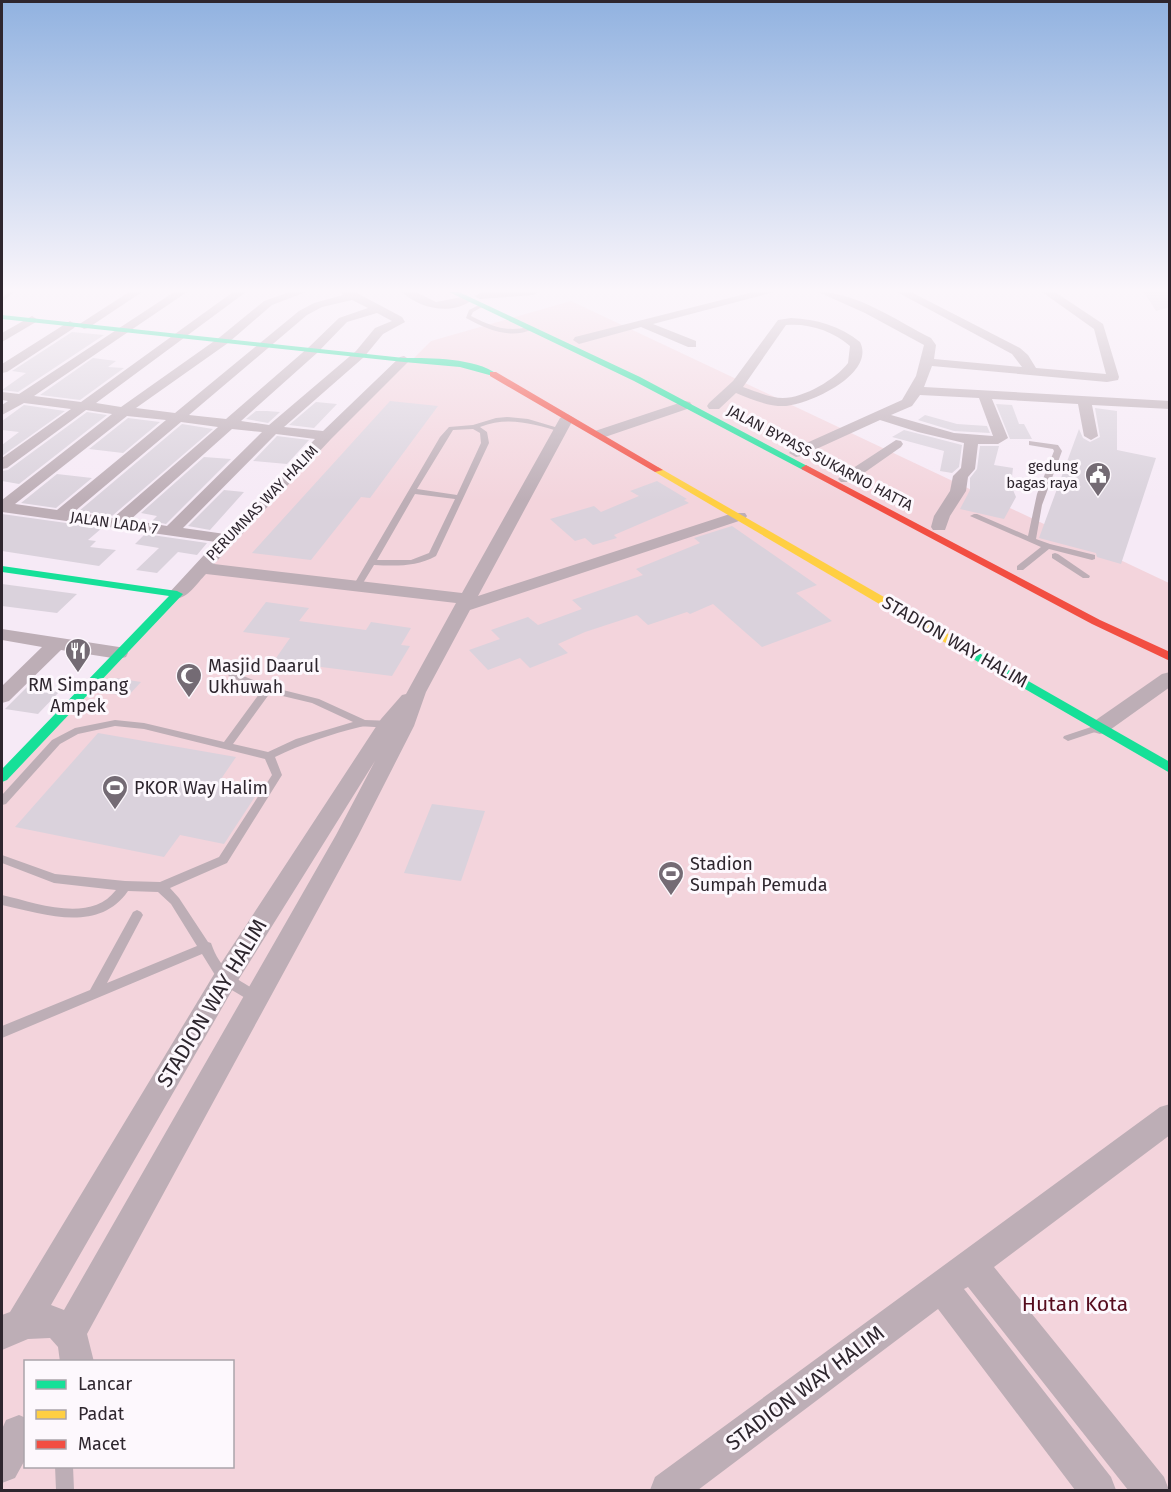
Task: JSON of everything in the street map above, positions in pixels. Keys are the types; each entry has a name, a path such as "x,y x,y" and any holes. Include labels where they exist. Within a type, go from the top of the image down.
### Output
{"main road":[{"path":"440,362 480,368 501,378 564,424"},
{"name":"JALAN BYPASS SUKARNO HATTA","path":"600,362 637,379 1096,622 1170,657"},
{"name":"JALAN BYPASS SUKARNO HATTA","path":"623,362 714,406 796,453 939,527 1095,605"},
{"name":"STADION WAY HALIM","path":"564,424 600,434 1170,768"},
{"path":"2,569 177,594"},
{"name":"PERUMNAS WAY HALIM","path":"2,777 177,594"},
{"path":"1116,616 1170,642"}],"street":[{"path":"2,411 78,362"},
{"path":"2,465 145,362"},
{"path":"2,507 124,411 194,362"},
{"path":"60,516 175,417 246,362"},
{"path":"116,524 299,362"},
{"path":"171,531 273,429 351,362"},
{"name":"PERUMNAS WAY HALIM","path":"177,594 226,539 402,362"},
{"path":"714,406 734,388 753,362"},
{"path":"734,388 779,402 802,398 849,370 855,362"},
{"path":"796,453 907,403 918,391 927,362 1107,378 1113,377 1109,362"},
{"path":"1026,362 1032,373"},
{"path":"918,391 1170,405"},
{"path":"880,416 931,432 972,438 1001,438 984,395"},
{"path":"2,396 326,436"},
{"path":"1084,400 1091,436"},
{"path":"600,434 685,405"},
{"name":"STADION WAY HALIM","path":"12,1328 225,979 319,831 396,725 467,602 564,424"},
{"path":"939,527 942,516 958,490 961,476 968,469 972,438"},
{"path":"846,479 896,444"},
{"name":"JALAN LADA 7","path":"2,507 226,539"},
{"path":"200,568 357,586 467,602 739,516"},
{"path":"2,635 119,653"},
{"path":"5,690 57,643"},
{"path":"1100,727 1169,678"},
{"name":"STADION WAY HALIM","path":"73,1347 257,998 346,836 396,725"},
{"path":"319,831 346,836"},
{"path":"266,915 299,921"},
{"name":"STADION WAY HALIM","path":"668,1491 1170,1117"},
{"path":"971,1264 1151,1491"},
{"path":"941,1286 1098,1491"},
{"path":"12,1328 41,1319 57,1323 73,1347"},
{"path":"2,1465 15,1433"}],"lane":[{"path":"357,586 451,428 474,427 487,421 512,417 564,424"},
{"path":"371,562 409,564 422,561 433,554 458,496 485,443 483,432 474,427"},
{"path":"1032,443 1058,449 1041,495 1033,524 1032,540"},
{"path":"413,491 458,496"},
{"path":"974,516 1032,540 1045,548 1092,557"},
{"path":"1020,568 1045,548"},
{"path":"1058,550 1086,576"},
{"path":"233,675 268,689 315,701 363,723"},
{"path":"226,746 268,689"},
{"path":"2,801 56,742 82,729 115,723 144,726 269,756 300,741 363,723 396,725"},
{"path":"1068,738 1100,727"},
{"path":"2,859 54,878 125,886 160,887 224,860 277,775 269,756"},
{"path":"2,900 70,913 94,912 113,901 125,886"},
{"path":"160,887 175,901 207,947 212,960 225,979 257,998"},
{"path":"95,993 137,915"},
{"path":"2,1032 207,947"},
{"path":"64,1468 65,1491"}],"green space":[{"name":"PKOR Way Halim","path":"407,362 700,362 1169,583 1169,1490 2,1490 2,776 393,364"}],"building":[{"path":"26,362 64,362 18,392 2,390 26,373 12,371"},
{"path":"88,362 115,362 108,367 124,368 80,400 40,395"},
{"path":"390,401 438,406 370,498 361,497 311,560 252,553"},
{"path":"316,402 337,404 314,428 289,425"},
{"path":"996,404 1012,405 1019,424 1024,424 1032,439 1010,439"},
{"path":"24,405 65,411 2,456 2,445 19,432 2,430 2,421"},
{"name":"gedung bagas raya","path":"1095,408 1117,411 1117,450 1156,458 1121,564 1097,557 1096,553 1039,538 1079,429 1083,438 1090,442 1100,437"},
{"path":"256,411 280,412 268,423 246,419"},
{"path":"87,412 107,415 19,484 2,481 2,471 8,470"},
{"path":"925,415 957,424 987,426 990,433 954,431 918,420"},
{"path":"128,418 160,422 123,453 89,449"},
{"path":"182,424 213,429 112,516 79,511"},
{"path":"904,430 962,445 959,467 952,473 940,471 944,451 892,437"},
{"path":"277,436 309,440 287,464 253,461"},
{"path":"980,446 999,446 994,465 1013,468 1011,485 1016,497 1004,519 960,509 970,490 970,478 977,469"},
{"path":"204,457 231,459 166,524 152,521 157,516 141,513"},
{"path":"57,474 92,478 56,508 21,503"},
{"path":"657,481 687,499 684,500 689,503 614,535 617,538 593,545 585,538 575,541 550,519 594,506 601,512 639,496 630,491"},
{"path":"224,490 244,492 210,530 188,526"},
{"path":"2,514 102,528 88,540 96,541 90,547 116,550 99,566 2,551"},
{"path":"732,526 817,585 796,593 832,621 762,647 713,604 690,614 687,612 648,625 637,615 585,632 558,644 568,653 530,668 520,658 488,670 469,650 500,639 491,630 528,617 538,625 582,609 572,600 643,575 636,569 700,543 694,538"},
{"path":"145,534 207,543 197,555 178,552 157,573 136,570 159,548 135,544"},
{"path":"2,584 77,594 57,613 2,606"},
{"path":"266,602 309,608 299,621 366,630 371,622 411,628 401,645 410,646 392,676 274,661 290,638 243,632"},
{"path":"116,678 141,682 128,696 104,693"},
{"path":"27,687 59,692 38,714 5,709"},
{"path":"98,733 236,757 221,779 262,786 224,844 180,835 164,857 15,827"},
{"path":"432,804 485,811 461,881 404,873"}],"traffic: fast":[{"path":"434,362 471,367 493,374"},
{"path":"600,362 806,468"},
{"path":"2,569 177,594"},
{"path":"2,777 177,594"},
{"path":"965,649 1170,768"}],"traffic: slow":[{"path":"658,470 965,649"}],"traffic: jam":[{"path":"493,374 658,470"},
{"path":"806,468 1096,622 1170,657"}],"place":[{"name":"gedung bagas raya","path":"1098,498"},
{"name":"RM Simpang Ampek","path":"78,674"},
{"name":"Masjid Daarul Ukhuwah","path":"189,699"},
{"name":"PKOR Way Halim","path":"115,811"},
{"name":"Stadion Sumpah Pemuda","path":"671,897"}],"park label":[{"name":"Hutan Kota","path":"1075,1304"}]}
